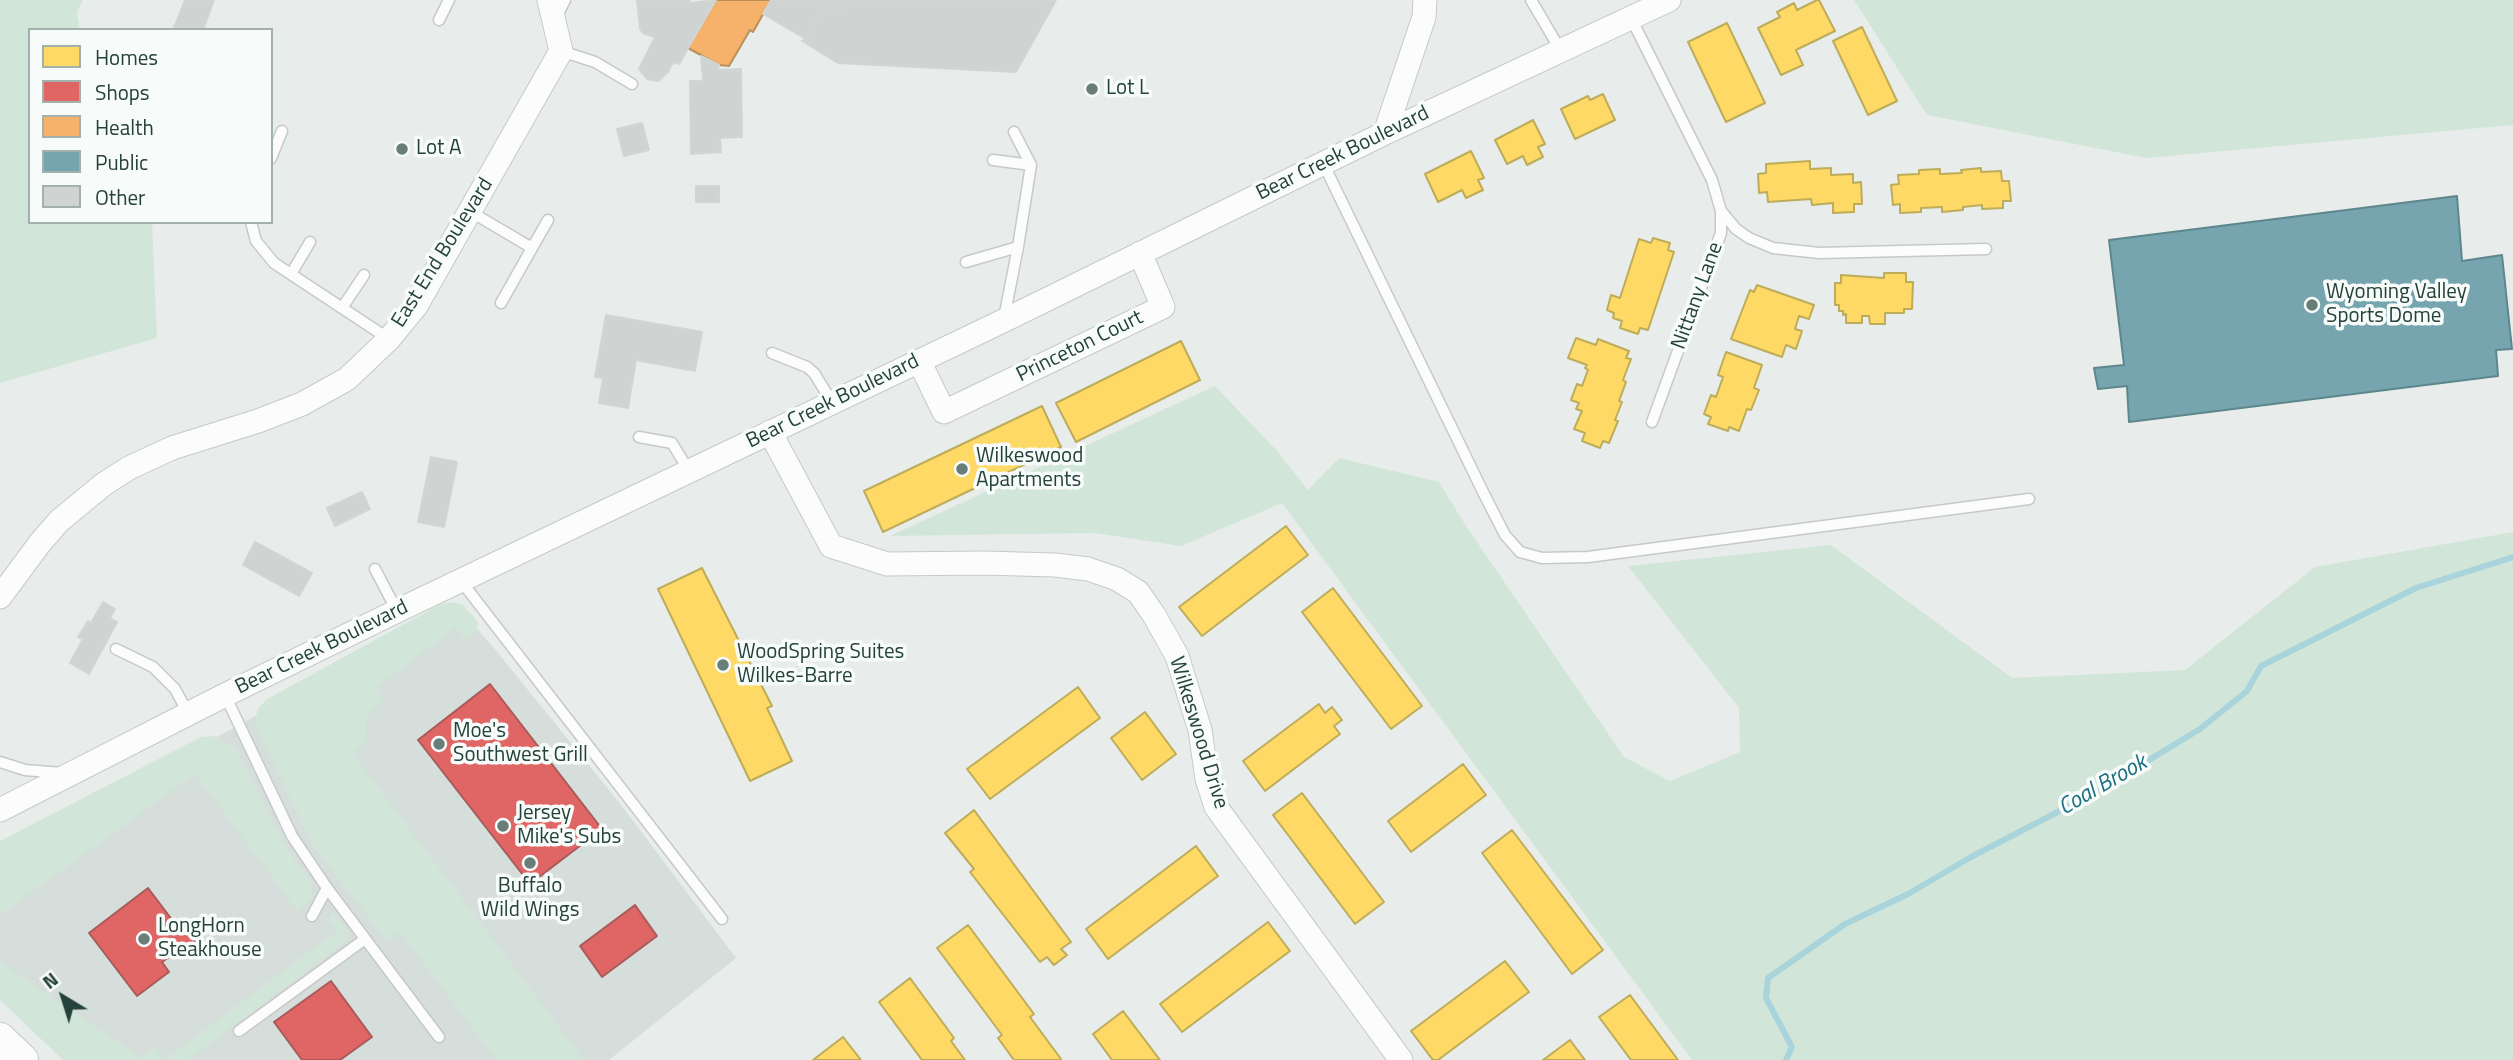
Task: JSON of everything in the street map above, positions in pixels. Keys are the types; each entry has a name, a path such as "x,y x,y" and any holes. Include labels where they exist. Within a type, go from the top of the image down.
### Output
{"main road":[{"path":"0,1039 22,1060"}],"street":[{"path":"1385,133 1424,17 1425,0"},
{"name":"Bear Creek Boulevard","path":"0,810 397,611 1003,321 1385,133 1669,0"},
{"path":"557,7 561,51"},
{"name":"East End Boulevard","path":"0,597 40,542 59,521 104,484 129,468 172,448 302,404 347,379 390,339 416,306 561,51"},
{"name":"Princeton Court","path":"919,360 944,412 1163,307 1140,253"},
{"name":"Wilkeswood Drive","path":"771,432 831,546 887,564 984,563 1088,569 1116,579 1138,592 1177,656 1199,730 1207,779 1216,807 1401,1060"}],"lane":[{"path":"439,20 449,0"},
{"path":"1531,0 1561,51"},
{"name":"Nittany Lane","path":"1631,18 1712,180 1721,211 1721,233 1652,422"},
{"path":"561,51 595,62 632,84"},
{"path":"273,153 282,131"},
{"path":"1003,321 1031,165 1014,132"},
{"path":"993,160 1031,165"},
{"path":"1324,163 1484,494 1505,535 1520,552 1542,558 1588,557 2029,499"},
{"path":"1721,211 1736,229 1773,248 1819,253 1986,249"},
{"path":"471,212 532,248"},
{"path":"501,303 548,220"},
{"path":"252,224 256,241 274,263 390,339"},
{"path":"291,274 310,242"},
{"path":"966,262 1018,247"},
{"path":"342,308 363,275"},
{"path":"772,353 807,367 814,373 832,402"},
{"path":"639,437 672,443 689,471"},
{"path":"375,569 397,611"},
{"path":"461,581 722,919"},
{"path":"117,649 153,667 175,689 189,715"},
{"path":"225,695 292,835 327,888 439,1037"},
{"path":"0,762 25,770 72,773"},
{"path":"312,916 327,888"},
{"path":"239,1031 365,939"}],"shaded area":[{"path":"441,615 466,616 494,648 622,806 736,958 609,1060 86,1060 0,983 0,855"}],"green space":[{"path":"0,0 83,0 77,12 80,28 28,28 28,224 152,224 157,338 0,383"},
{"path":"1854,0 2513,0 2513,125 2146,158 1927,115"},
{"path":"1215,386 1278,452 1308,490 1339,458 1439,482 1466,526 1624,757 1670,781 1740,752 1739,708 1628,566 1831,545 2012,678 2185,670 2315,567 2513,532 2513,1060 1692,1060 1282,503 1181,546 1095,533 890,536"},
{"path":"452,602 463,605 478,622 477,630 466,640 456,627 376,688 384,700 373,709 366,721 367,741 352,753 584,1060 497,1060 400,932 387,941 314,847 254,723 258,709 267,699 439,605"},
{"path":"214,736 235,748 285,846 311,882 312,898 298,912 195,774 0,915 0,841 201,737"},
{"path":"331,914 337,916 350,934 349,939 188,1060 63,1060 0,1000 0,962 143,1059 153,1046 166,1059 337,931 330,921"}],"building: Homes":[{"path":"1817,0 1835,31 1796,50 1803,65 1781,75 1758,28 1780,17 1777,12 1794,3 1797,10"},
{"path":"1727,23 1765,103 1726,122 1688,42"},
{"path":"1862,27 1897,101 1868,115 1833,41"},
{"path":"1603,94 1615,120 1575,139 1561,109 1588,96 1590,100"},
{"path":"1533,120 1545,144 1538,147 1543,157 1527,165 1523,156 1507,164 1495,140"},
{"path":"1471,151 1484,178 1478,180 1483,190 1466,198 1462,190 1438,202 1425,174"},
{"path":"1810,161 1810,169 1831,168 1831,175 1853,174 1853,183 1861,182 1862,204 1854,204 1854,212 1833,213 1833,203 1812,205 1811,199 1768,202 1767,192 1759,193 1758,174 1766,173 1766,164"},
{"path":"1981,168 1981,172 2001,171 2002,181 2009,181 2011,201 2003,201 2003,208 1982,209 1982,205 1963,207 1963,210 1942,212 1942,207 1921,208 1921,212 1900,213 1900,204 1893,205 1891,185 1899,184 1898,175 1940,169 1940,174 1962,173 1961,170"},
{"path":"1653,238 1670,243 1668,250 1674,252 1648,330 1640,328 1638,334 1620,328 1622,321 1613,318 1614,313 1607,310 1611,295 1620,298 1639,239 1651,243"},
{"path":"1884,273 1906,273 1906,282 1913,282 1912,309 1904,309 1904,313 1885,313 1885,324 1870,324 1869,316 1862,316 1862,323 1846,323 1846,314 1843,315 1843,311 1839,311 1839,305 1835,305 1835,283 1841,283 1841,275 1884,278"},
{"path":"1757,285 1814,305 1809,319 1799,316 1795,329 1802,331 1796,349 1786,345 1782,357 1731,339 1750,290 1754,292"},
{"path":"1576,338 1596,345 1598,339 1629,351 1626,358 1631,359 1623,380 1626,382 1615,420 1618,421 1609,443 1603,441 1600,448 1582,441 1585,433 1574,429 1582,411 1576,409 1579,403 1571,400 1577,384 1582,386 1588,370 1585,368 1587,365 1568,358"},
{"path":"1181,341 1200,380 1076,442 1056,403"},
{"path":"1726,352 1762,365 1754,388 1759,390 1751,410 1747,409 1739,431 1729,427 1728,431 1708,424 1711,417 1704,414 1711,395 1716,397 1723,377 1718,375"},
{"name":"Wilkeswood Apartments","path":"1042,406 1061,447 883,532 864,491"},
{"path":"1286,526 1308,555 1202,636 1179,607"},
{"name":"WoodSpring Suites Wilkes-Barre","path":"702,568 772,706 767,708 792,761 750,781 658,589"},
{"path":"1333,588 1422,706 1391,729 1302,612"},
{"path":"1078,687 1100,718 990,799 967,769"},
{"path":"1319,704 1325,713 1332,707 1342,720 1334,726 1340,734 1265,791 1243,761"},
{"path":"1145,712 1176,754 1142,780 1111,738"},
{"path":"1463,764 1486,795 1411,852 1388,821"},
{"path":"1302,793 1384,902 1355,924 1273,815"},
{"path":"974,810 1071,942 1061,949 1067,955 1054,965 1047,957 1040,962 970,872 974,869 945,833"},
{"path":"1512,830 1603,950 1572,974 1482,853"},
{"path":"1196,846 1218,876 1108,959 1086,929"},
{"path":"1268,922 1290,951 1182,1032 1160,1004"},
{"path":"968,925 1034,1014 1030,1017 1060,1060 1014,1060 998,1038 1002,1035 937,948"},
{"path":"1505,961 1529,992 1438,1060 1433,1060 1411,1031"},
{"path":"910,978 954,1038 951,1041 965,1060 922,1060 879,1002"},
{"path":"1630,995 1678,1060 1631,1060 1599,1017"},
{"path":"1123,1011 1160,1060 1112,1060 1093,1034"},
{"path":"843,1037 861,1060 813,1060"},
{"path":"1570,1040 1585,1060 1543,1060"}],"building: Shops":[{"path":"490,684 602,829 530,884 418,740"},
{"name":"LongHorn Steakhouse","path":"148,888 179,929 183,926 198,945 182,957 178,951 162,962 169,972 137,996 89,933"},
{"path":"635,905 657,936 602,977 580,946"},
{"path":"331,981 372,1037 340,1060 302,1060 274,1022"}],"building: Health":[{"path":"716,0 771,0 729,66 719,65 688,48"}],"building: Public":[{"name":"Wyoming Valley Sports Dome","path":"2457,196 2462,261 2502,255 2512,349 2496,350 2498,376 2129,422 2127,386 2098,389 2094,368 2124,365 2109,240"}],"building: Other":[{"path":"185,0 214,0 204,28 174,28"},
{"path":"637,0 689,0 690,3 716,0 679,64 673,62 668,72 658,81 647,79 639,69 655,37 643,33 640,29"},
{"path":"771,0 842,0 839,14 824,6 806,39 763,14"},
{"path":"842,0 1056,0 1016,72 838,63 802,41 806,39 824,6 839,14"},
{"path":"701,56 719,65 718,70 741,69 742,137 720,138 721,152 691,154 690,81 703,81"},
{"path":"642,123 649,150 624,156 617,129"},
{"path":"696,186 719,186 719,202 696,202"},
{"path":"606,315 702,332 695,371 636,360 628,408 599,403 603,378 595,377"},
{"path":"431,457 457,462 444,527 418,522"},
{"path":"362,492 370,509 335,526 327,508"},
{"path":"255,542 312,573 299,596 243,565"},
{"path":"103,602 115,609 110,618 117,622 89,674 70,663 83,639 78,637 88,621 91,623"}],"waterway":[{"name":"Coal Brook","path":"1786,1060 1792,1047 1766,998 1768,978 1845,924 1908,894 1971,857 2098,791 2200,729 2247,691 2261,666 2416,588 2513,557"}],"place":[{"name":"Lot L","path":"1092,89"},
{"name":"Lot A","path":"402,149"},
{"name":"Wyoming Valley Sports Dome","path":"2312,305"},
{"name":"Wilkeswood Apartments","path":"962,469"},
{"name":"WoodSpring Suites Wilkes-Barre","path":"723,665"},
{"name":"Moe's Southwest Grill","path":"439,744"},
{"name":"Jersey Mike's Subs","path":"503,826"},
{"name":"Buffalo Wild Wings","path":"530,863"},
{"name":"LongHorn Steakhouse","path":"144,939"}]}
